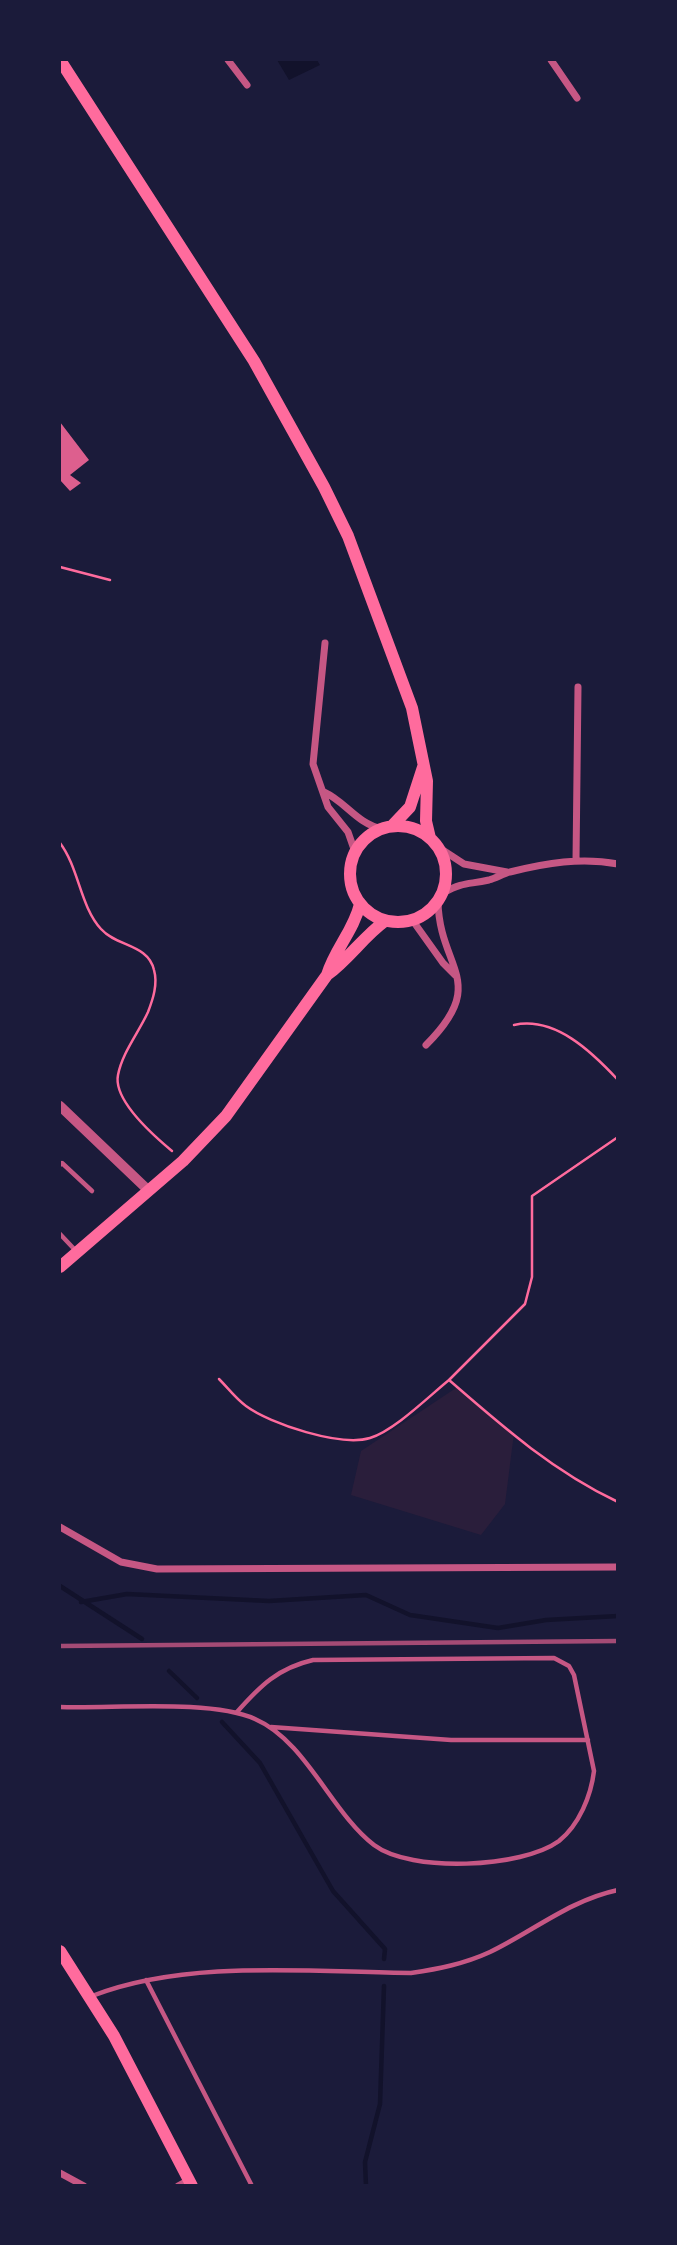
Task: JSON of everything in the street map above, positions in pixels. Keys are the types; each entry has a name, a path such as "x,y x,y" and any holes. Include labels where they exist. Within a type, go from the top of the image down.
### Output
{"main road":[{"path":"60,60 254,361 324,487 348,536 404,684 417,728 422,767 427,781 426,821 446,869 440,897 431,910 413,920 385,921 368,933 345,962 327,975"},
{"path":"385,921 360,904 350,879 355,852 362,842 387,828 410,807 422,767"},
{"path":"387,828 412,828 434,842"},
{"path":"60,1267 183,1161 226,1116 327,975 334,954 356,919 360,904"},
{"path":"60,1951 92,1997 186,2184"}],"street":[{"path":"228,60 247,85"},
{"path":"551,60 577,98"},
{"path":"325,643 313,744 316,779 324,792 328,807 348,832 355,852"},
{"path":"576,860 578,687"},
{"path":"324,792 338,798 368,826 387,828"},
{"path":"434,842 454,860 508,872"},
{"path":"426,1045 446,1026 456,1009 459,992 453,957 441,928 440,897 459,884 489,880 508,872 576,860 618,864"},
{"path":"413,920 443,963 456,976"},
{"path":"60,1107 148,1190"},
{"path":"60,1527 110,1558 157,1569 618,1567"},
{"path":"60,2174 84,2186"}],"lane":[{"path":"60,1166 62,1163 92,1191"},
{"path":"60,1234 77,1252"},
{"path":"237,1712 263,1683 278,1672 313,1660 554,1658 569,1666 574,1675 594,1771 592,1785 583,1809 560,1840 530,1854 500,1860 446,1863 409,1858 377,1847 271,1727"},
{"path":"60,1707 237,1712 271,1727 451,1740 588,1740"},
{"path":"92,1997 122,1985 185,1973 411,1973 438,1969 491,1951 567,1909 618,1890"},
{"path":"146,1980 252,2186"}],"path":[{"path":"60,567 110,580"},
{"path":"60,843 101,929 116,940 140,950 152,963 156,980 152,1003 121,1067 118,1083 138,1118 183,1161"},
{"path":"514,1026 539,1023 553,1029 600,1061 618,1080"},
{"path":"219,1379 246,1407 285,1426 351,1439 368,1439 382,1433 449,1380 525,1304 532,1277 532,1196 618,1137"},
{"path":"449,1380 520,1443 576,1482 618,1502"}],"shaded area":[{"path":"277,60 317,60 320,65 289,80"},
{"path":"456,1388 514,1433 505,1504 481,1535 351,1495 361,1451"}],"building":[{"path":"60,422 89,460 70,475 81,483 70,491 60,480"}],"waterway":[{"path":"60,1586 142,1639"},
{"path":"81,1602 127,1594 269,1601 366,1595 410,1615 498,1628 546,1620 618,1616"},
{"path":"169,1671 197,1698"},
{"path":"222,1722 260,1763 333,1891 385,1949 384,1959"},
{"path":"366,2186 365,2162 380,2104 384,1986"}],"railway":[{"path":"60,1646 618,1641"}]}
